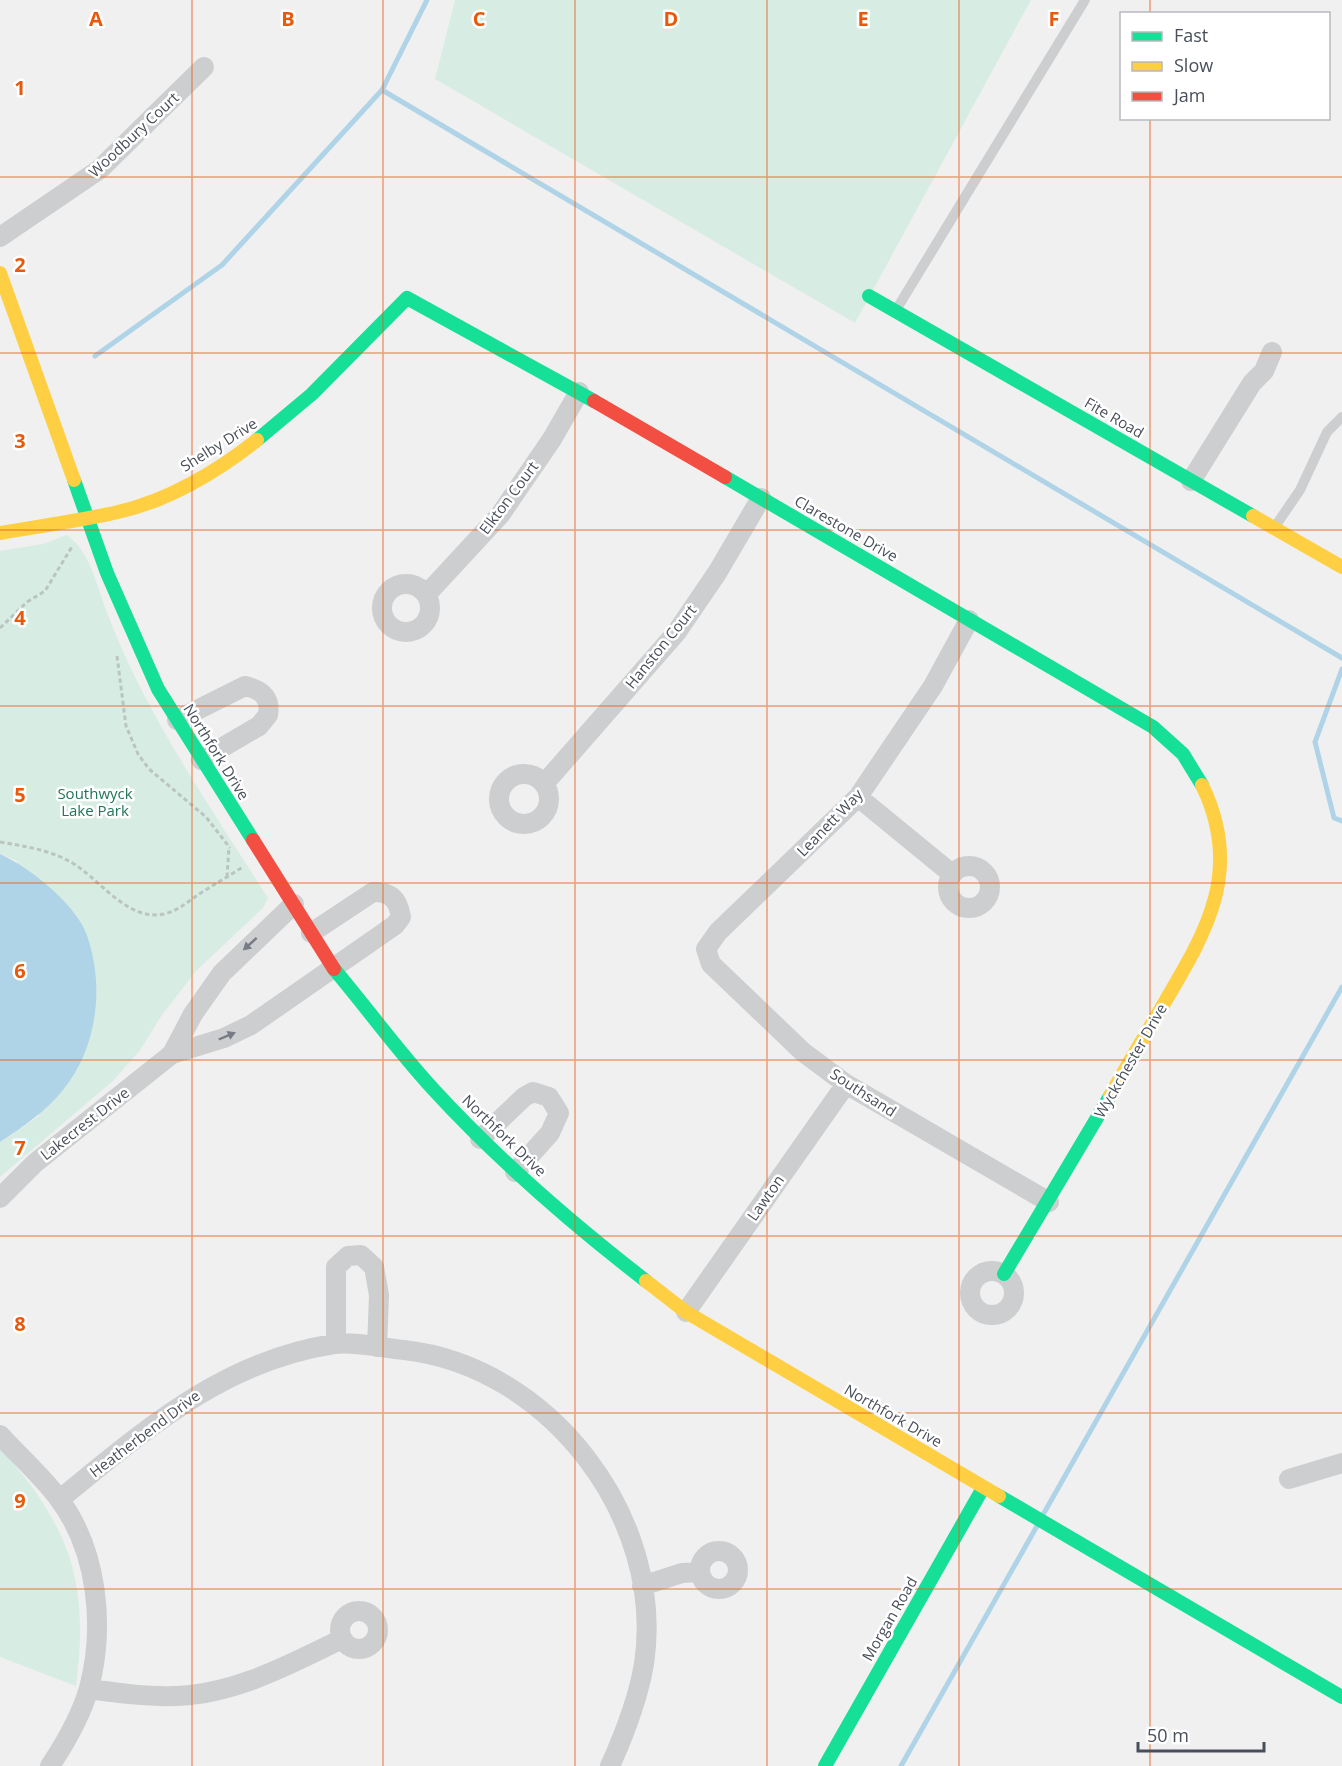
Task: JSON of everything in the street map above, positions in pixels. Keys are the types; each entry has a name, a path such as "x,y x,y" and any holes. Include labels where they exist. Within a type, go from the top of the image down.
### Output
{"street":[{"name":"Woodbury Court","path":"0,237 100,170 204,67"},
{"name":"Northfork Drive","path":"0,273 112,584 158,689 333,968 393,1043 480,1139 573,1224 686,1312 1342,1697"},
{"name":"Fite Road","path":"869,296 1342,567"},
{"name":"Shelby Drive","path":"0,534 87,516 124,511 158,498 238,457 272,432 310,398 408,298"},
{"name":"Clarestone Drive","path":"408,298 579,392 1153,726 1184,755 1201,785 1218,836"},
{"path":"1191,481 1252,383 1264,371 1272,352"},
{"name":"Elkton Court","path":"426,595 500,514 552,439 579,392"},
{"name":"Hanston Court","path":"544,784 676,633 717,573 760,498"},
{"name":"Leanett Way","path":"706,949 718,932 858,797 933,686 969,620"},
{"path":"177,720 245,686 261,691 267,699 268,716 259,726 201,760"},
{"path":"858,797 952,874"},
{"name":"Wyckchester Drive","path":"1004,1274 1049,1202 1194,953 1213,912 1221,876 1218,836"},
{"name":"Lakecrest Drive","path":"0,1198 35,1163 172,1054 224,1038 251,1025 395,925 401,917 394,898 385,892 373,892 311,933"},
{"name":"Lakecrest Drive","path":"172,1054 193,1014 222,973 294,904"},
{"name":"Southsand","path":"706,949 711,964 803,1052 846,1084 1049,1202"},
{"name":"Lawton","path":"686,1312 846,1084"},
{"path":"480,1139 524,1097 533,1092 549,1097 559,1113 550,1133 515,1172"},
{"path":"336,1343 336,1266 348,1257 361,1255 374,1267 379,1295 377,1347"},
{"name":"Heatherbend Drive","path":"60,1499 192,1396 268,1361 336,1343 420,1352 468,1365 492,1377 553,1419 588,1459 622,1515 632,1542 642,1586 646,1630 644,1663 625,1734 610,1766"},
{"path":"0,1435 60,1499 81,1540 96,1588 95,1650 88,1689 73,1729 50,1766"},
{"path":"1289,1479 1342,1463"},
{"name":"Morgan Road","path":"825,1766 983,1488"},
{"path":"642,1586 682,1573 700,1572"},
{"path":"88,1689 145,1696 179,1696 200,1692 257,1679 342,1640"}],"lane":[{"path":"895,312 1085,0"},
{"path":"1273,528 1300,490 1327,432 1342,417"}],"path":[{"path":"0,628 27,602 45,591 75,542"},
{"path":"0,842 46,850 69,860 129,907 154,915 178,910 246,866"},
{"path":"227,877 229,847"}],"green space":[{"path":"455,0 1031,0 855,323 435,79"},
{"name":"Southwyck Lake Park","path":"67,535 75,542 88,561 124,653 160,725 268,898 263,908 197,970 162,1015 140,1050 113,1081 0,1177 0,1142 39,1116 17,861 0,854 0,551 43,544"},
{"path":"0,1447 43,1503 69,1556 80,1615 80,1648 76,1686 0,1657"}],"water":[{"path":"0,854 37,877 72,910 86,933 92,953 96,994 91,1035 75,1073 49,1105 0,1142"}],"waterway":[{"path":"95,356 222,265 382,90 427,0"},
{"path":"382,90 1342,658"},
{"path":"1342,669 1315,742 1334,818 1342,821"},
{"path":"1044,1513 1342,987"},
{"path":"901,1766 1037,1526"}],"traffic: fast":[{"path":"869,296 1253,516"},
{"path":"257,440 312,394 407,298 594,401"},
{"path":"725,477 1153,727 1183,754 1202,785"},
{"path":"74,480 107,573 158,689 253,840"},
{"path":"334,969 420,1075 483,1141 562,1213 646,1281"},
{"path":"1004,1274 1110,1096"},
{"path":"825,1766 983,1488"},
{"path":"999,1496 1342,1697"}],"traffic: slow":[{"path":"0,273 74,480"},
{"path":"0,533 74,521 137,507 192,484 257,440"},
{"path":"1253,516 1342,567"},
{"path":"1110,1096 1195,948 1207,923 1215,897 1220,871 1220,844 1214,815 1202,785"},
{"path":"646,1281 686,1312 999,1496"}],"traffic: jam":[{"path":"594,401 725,477"},
{"path":"253,840 334,969"}]}
